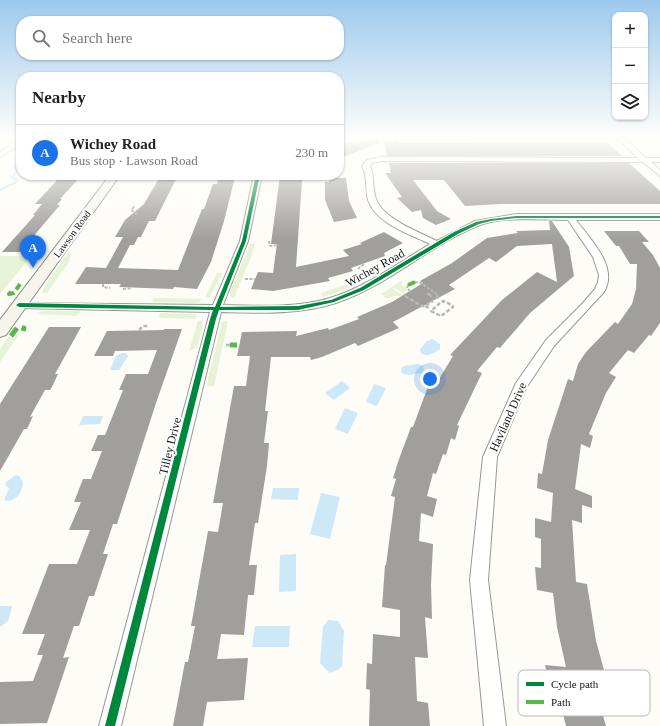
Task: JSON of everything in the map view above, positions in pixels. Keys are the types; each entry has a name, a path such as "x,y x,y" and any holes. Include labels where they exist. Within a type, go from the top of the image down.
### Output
{"street":[{"path":"369,172 373,202 383,214 395,223 437,244"},
{"name":"Lawson Road","path":"0,332 111,180"},
{"name":"Tilley Drive","path":"110,726 216,309 244,240 257,180"},
{"name":"Wichey Road","path":"20,305 216,309 286,309 309,306 345,296 378,281 437,244 467,228 492,220 516,216 660,216"},
{"name":"Haviland Drive","path":"495,726 479,580 490,457 520,386 550,343 587,305 600,290 603,282 604,275 598,257 570,217"}],"path":[{"path":"134,206 131,210 137,214"},
{"path":"269,241 270,246 279,245"},
{"path":"358,269 364,264"},
{"path":"245,279 255,279"},
{"path":"405,296 420,305 427,306 435,300 438,294 421,283 415,282"},
{"path":"103,284 103,287 110,288"},
{"path":"408,285 407,288 410,291"},
{"path":"123,289 132,288"},
{"path":"427,294 435,300"},
{"path":"443,301 452,305 453,307 441,316 438,316 431,311 440,303 443,301"},
{"path":"139,330 142,326 149,326"}],"green space":[{"path":"250,244 255,244 251,257 234,298 231,298 230,292"},
{"path":"68,253 71,253 69,262 47,293 42,293 45,285"},
{"path":"0,256 31,256 0,294"},
{"path":"217,273 223,273 209,298 205,297"},
{"path":"401,281 403,282 401,286 405,286 407,290 403,293 395,288 393,289 403,296 392,296 388,299 381,294"},
{"path":"353,282 355,286 323,297 321,293"},
{"path":"153,298 202,299 200,302 195,303 152,302"},
{"path":"44,311 81,311 76,316 37,314"},
{"path":"160,313 197,315 195,319 159,318"},
{"path":"198,321 202,321 203,326 197,348 189,351"},
{"path":"222,321 228,321 214,386 206,387"},
{"path":"13,334 19,334 15,341 11,342 14,342 0,362 0,349 8,337 11,337"}],"water":[{"path":"432,339 440,344 440,349 428,355 421,353 420,349 427,341"},
{"path":"126,353 128,356 119,370 110,370 116,356"},
{"path":"418,364 423,366 423,373 408,375 402,373 401,369 404,366"},
{"path":"342,381 350,388 334,400 325,393"},
{"path":"374,384 386,388 377,406 366,402"},
{"path":"345,408 358,413 348,434 335,429"},
{"path":"83,416 103,416 100,424 79,425"},
{"path":"16,475 19,476 23,482 22,489 18,496 12,500 4,500 9,488 5,485 6,482"},
{"path":"273,488 299,488 298,500 271,499"},
{"path":"321,493 340,497 330,539 310,534"},
{"path":"296,554 296,591 279,592 280,555"},
{"path":"0,606 12,607 8,621 0,627"},
{"path":"328,620 338,621 344,631 342,666 330,673 320,663 323,627"},
{"path":"255,626 290,626 289,647 252,647"}],"building":[{"path":"639,172 660,191 660,204 500,204 465,206 444,180 413,180 437,211 451,219 436,225 423,218 421,210 412,212 397,198 402,197 385,173"},
{"path":"344,178 346,178 349,201 357,218 334,222 325,200 325,182 329,182 329,180 344,180"},
{"path":"57,180 77,180 60,199 62,199 57,205 60,205 20,252 2,252 35,215 33,215 42,204 35,204"},
{"path":"158,180 176,180 155,221 149,221 141,237 138,237 134,245 130,245 118,268 178,270 213,184 217,184 218,180 234,180 224,221 211,262 197,289 174,287 173,289 119,287 121,284 75,284 86,267 106,268 123,237 115,237 125,220 144,204"},
{"path":"279,180 302,180 296,267 349,256 343,250 362,244 360,243 384,232 403,243 384,253 385,256 351,268 353,271 328,278 330,281 273,291 251,289 258,272 273,273 277,244 271,244"},
{"path":"549,221 552,221 569,247 574,276 530,313 500,348 497,347 477,371 482,373 457,425 459,426 455,440 451,438 446,455 443,454 436,474 433,473 427,496 437,499 433,517 421,513 419,541 433,544 431,585 432,619 425,617 428,658 415,657 417,701 428,703 430,726 369,726 370,690 366,689 367,663 372,664 373,634 400,637 400,610 382,607 385,565 395,497 391,496 396,479 393,478 411,427 413,427 430,381 436,384 453,356 450,355 502,300 537,272 557,282 552,244 517,246 496,262 489,258 449,285 455,289 393,322 399,328 358,346 355,343 311,360 310,357 271,357 265,411 268,411 264,443 269,443 267,466 258,523 255,523 249,565 257,565 254,595 248,595 244,635 221,634 217,659 248,658 244,700 207,702 203,726 173,726 185,662 188,662 195,626 191,626 208,531 218,532 223,503 213,503 234,386 246,386 250,356 237,356 242,332 297,331 296,336 328,328 329,330 359,319 357,317 392,302 423,283 420,281 452,263 487,238 518,233 516,231 550,230"},
{"path":"604,231 639,231 649,242 642,242 653,255 660,268 660,323 651,336 649,335 634,353 628,350 609,373 616,377 606,393 589,434 593,436 590,448 581,444 575,489 592,496 592,508 582,505 582,523 572,520 576,582 587,584 596,641 604,670 546,670 545,665 566,667 557,627 553,593 537,590 535,567 541,568 541,539 535,537 535,518 551,522 553,493 537,488 538,473 542,474 548,440 568,379 573,381 578,364 586,352 615,322 618,324 632,304 636,289 637,264 630,264 619,246 616,246"},
{"path":"49,327 81,327 55,374 58,374 52,387 50,390 45,390 30,417 33,416 27,429 24,429 0,471 0,404"},
{"path":"182,329 157,400 117,524 113,524 103,554 108,554 94,596 89,596 79,626 74,626 63,658 69,657 47,723 0,724 0,682 33,681 43,655 37,655 45,634 22,634 49,564 77,564 90,530 69,530 81,502 74,502 83,479 91,479 102,451 91,451 98,435 105,435 123,390 119,390 126,374 148,374 157,350 115,351 113,356 94,356 107,331"},
{"path":"564,716 603,716 606,726 566,726"}],"waterway":[{"path":"16,172 12,177 16,180"},
{"path":"0,190 18,181 16,180"}],"marked path":[{"path":"408,285 415,282"},
{"path":"11,292 9,294 14,293 20,284"},
{"path":"11,336 17,328 24,328 23,331"},
{"path":"230,345 237,345"}],"cycle path":[{"path":"110,726 213,319 244,241 257,180"},
{"path":"19,305 236,309 298,308 332,301 362,289 456,233 478,223 516,217 660,217"}],"place":[{"name":"Wichey Road","path":"33,268"}]}
